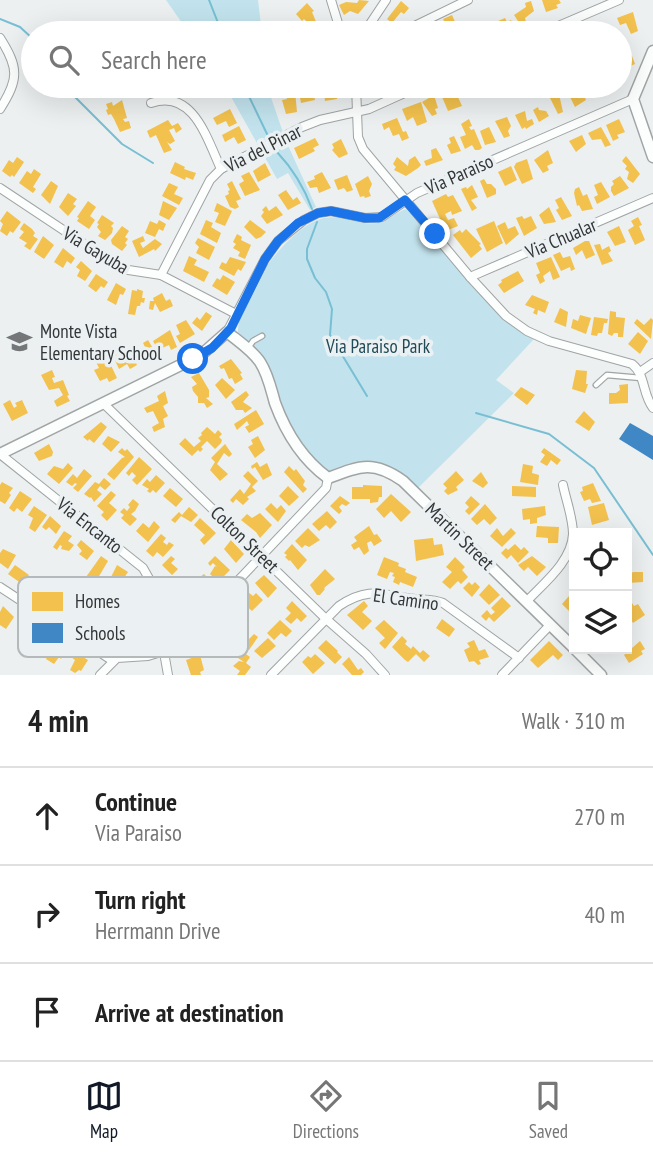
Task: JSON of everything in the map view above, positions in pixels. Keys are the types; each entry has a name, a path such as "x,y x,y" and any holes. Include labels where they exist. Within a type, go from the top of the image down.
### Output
{"street":[{"path":"331,0 337,21"},
{"path":"372,21 386,0"},
{"path":"425,21 468,0"},
{"path":"570,21 619,0"},
{"path":"0,38 11,56 15,75 11,91 0,109"},
{"path":"653,51 633,99 653,157"},
{"path":"356,98 358,137 363,149 491,301 527,331 563,346 636,366 653,408"},
{"name":"Via del Pinar","path":"161,275 210,180 221,169 302,127 369,109 393,98"},
{"path":"151,103 170,99 195,114 221,169"},
{"name":"Via Paraiso","path":"0,454 201,355 228,332 271,250 298,223 318,213 331,211 379,218 405,200 463,172 633,99"},
{"name":"Via Gayuba","path":"0,188 122,270 161,275 236,314"},
{"name":"Via Chualar","path":"470,277 653,198"},
{"path":"228,332 258,359 264,368 283,421 300,452 328,478 326,488 243,577"},
{"path":"641,375 653,363"},
{"name":"Colton Street","path":"104,404 385,675"},
{"name":"Via Encanto","path":"0,454 143,568 148,577"},
{"name":"Martin Street","path":"328,478 364,466 389,471 409,487 569,643"},
{"path":"527,601 559,565 570,547 572,526 563,485"},
{"path":"0,587 18,599"},
{"name":"El Camino","path":"271,675 326,618 351,598 363,594 387,593 433,599 443,603 519,658"},
{"path":"502,675 550,625"},
{"name":"Martin Street","path":"580,654 601,675"},
{"path":"107,657 113,661"},
{"path":"100,675 113,661 129,657"},
{"name":"Via Encanto","path":"165,657 168,675"}],"lane":[{"path":"248,349 253,341 262,336"},
{"path":"596,385 607,375 641,375"}],"green space":[{"path":"166,0 258,0 261,21 181,21"},
{"path":"232,98 271,98 286,141 316,207 310,210 288,173 277,179"},
{"name":"Via Paraiso Park","path":"406,209 524,333 534,339 496,380 514,393 416,490 386,467 369,462 350,464 328,472 300,446 238,333 240,319 255,284 267,265 296,234 324,218 377,223"}],"building: Homes":[{"path":"359,0 369,1 358,14 350,11 344,15 339,5 346,2 357,3"},
{"path":"542,0 559,0 561,3 556,5 558,8 546,12"},
{"path":"401,1 409,8 404,14 401,12 394,21 387,19"},
{"path":"531,1 534,11 525,18 526,21 518,21 514,15 526,7 525,3"},
{"path":"307,3 314,11 312,12 316,21 302,21 296,14"},
{"path":"633,12 638,31 632,34 632,21 618,21 617,18"},
{"path":"452,15 455,21 444,21 443,19"},
{"path":"296,98 297,112 286,114 282,100"},
{"path":"300,98 315,98 315,100 301,103"},
{"path":"435,98 437,114 432,116 422,102"},
{"path":"443,98 458,98 462,106 448,111"},
{"path":"550,98 560,98 563,112 558,114"},
{"path":"570,98 585,98 586,100 575,107"},
{"path":"122,100 127,118 123,119 125,122 129,121 131,128 120,132 111,114 108,115 106,104 112,102 113,106"},
{"path":"421,102 427,122 417,126 413,117 407,121 402,109"},
{"path":"538,107 549,116 539,122 533,110"},
{"path":"230,109 237,123 229,127 226,121 217,125 213,118"},
{"path":"525,111 527,121 532,119 534,124 522,129 515,115"},
{"path":"507,117 511,126 508,131 510,136 504,138 495,121"},
{"path":"397,118 409,138 402,141 399,134 393,136 389,127 384,130 382,124"},
{"path":"469,119 472,126 469,127 474,129 482,148 479,150 475,150 472,145 465,149 460,137 466,135 461,124"},
{"path":"619,119 625,132 617,135 619,138 613,141 606,125"},
{"path":"168,120 172,126 178,123 182,129 176,133 174,128 169,130 175,141 170,144 167,142 172,150 164,153 156,135 150,138 147,131"},
{"path":"239,126 246,140 238,144 234,137 225,142 222,135"},
{"path":"489,127 496,142 485,145 480,131"},
{"path":"601,127 611,145 605,147 601,139 592,140 588,133"},
{"path":"582,135 586,144 576,152 569,141"},
{"path":"454,136 461,151 451,154 447,145 451,143 449,138"},
{"path":"315,138 319,145 313,148 315,151 299,159 294,148"},
{"path":"341,139 348,154 339,158 332,150 332,144"},
{"path":"436,148 443,160 426,166 424,161 432,158 431,150"},
{"path":"548,150 553,163 547,166 549,170 543,173 534,160"},
{"path":"415,156 421,165 406,176 394,170 396,167 393,164 397,157 408,166 409,160"},
{"path":"626,156 640,174 633,183 627,179 629,172 622,161"},
{"path":"17,157 24,162 14,177 10,177 2,171 9,160 13,163"},
{"path":"527,159 533,179 522,184 514,167 516,163"},
{"path":"175,162 196,173 193,180 186,177 185,180 170,173"},
{"path":"265,163 271,175 258,182 253,171"},
{"path":"511,166 517,180 505,186 498,172"},
{"path":"34,169 41,174 33,187 36,189 33,193 19,183 27,171 31,174"},
{"path":"249,172 260,190 245,196 239,184 244,181 241,176"},
{"path":"322,172 331,188 319,193 317,187 310,188 307,182"},
{"path":"347,175 353,190 338,190 334,180"},
{"path":"368,176 372,184 369,191 371,196 360,197 355,184"},
{"path":"620,176 629,188 614,196 611,191 614,184 612,181"},
{"path":"484,179 496,189 496,194 487,198 480,181"},
{"path":"51,181 58,186 50,204 41,195"},
{"path":"232,181 241,199 236,201 239,207 235,209 230,207 225,196 230,190 227,184"},
{"path":"601,182 610,197 597,204 594,197 598,195 594,185"},
{"path":"169,183 178,187 174,194 183,198 179,205 162,196"},
{"path":"472,185 478,197 471,200 477,208 472,211 461,189"},
{"path":"579,187 583,196 587,194 593,209 582,211 579,205 577,206 574,193"},
{"path":"286,190 293,200 297,197 301,203 288,210 278,195"},
{"path":"68,193 77,199 73,204 76,206 68,216 59,207"},
{"path":"446,194 448,197 453,195 462,211 452,215 451,211 445,214 448,220 454,218 458,226 448,230 432,201"},
{"path":"561,197 572,216 562,220 556,210 559,208 555,200"},
{"path":"88,201 96,207 90,216 95,220 89,229 77,221"},
{"path":"163,201 177,208 169,220 159,215"},
{"path":"217,203 232,211 225,226 215,222 219,213 214,211"},
{"path":"266,206 269,211 276,206 283,215 267,224 261,216"},
{"path":"549,207 556,222 544,224 539,215"},
{"path":"7,211 21,222 13,233 10,231 7,236 0,231 3,224 0,221"},
{"path":"102,215 114,223 111,226 112,233 105,240 98,236 101,232 97,223"},
{"path":"522,216 524,219 531,216 537,228 524,236 516,218"},
{"path":"638,217 645,240 635,245 628,230 634,226 631,221"},
{"path":"159,220 166,224 163,231 159,229 155,237 145,233 150,221 157,224"},
{"path":"206,220 213,223 211,227 221,233 217,243 200,234"},
{"path":"250,220 266,232 261,237 256,239 244,227"},
{"path":"494,221 503,243 487,252 476,229"},
{"path":"505,222 508,229 515,226 519,234 506,245 497,226"},
{"path":"24,223 38,239 30,250 24,246 27,243 19,238 24,232 20,229"},
{"path":"122,226 129,231 125,237 128,239 125,243 127,245 122,251 112,244 111,240"},
{"path":"619,226 626,242 615,246 607,232"},
{"path":"466,229 481,244 479,245 482,249 471,258 453,235"},
{"path":"237,234 242,237 241,240 251,245 245,259 238,256 240,252 233,248"},
{"path":"43,236 54,245 44,259 34,252"},
{"path":"143,236 145,241 140,243 143,248 155,239 162,244 155,251 154,249 139,257 132,241"},
{"path":"198,238 215,247 209,260 196,253 199,247 195,243"},
{"path":"589,241 595,255 586,259 582,250 576,255 573,248"},
{"path":"600,244 602,250 609,246 611,251 608,253 613,261 602,265 594,245"},
{"path":"63,248 75,258 71,264 67,261 63,268 54,262"},
{"path":"560,252 563,258 570,256 575,269 571,271 570,267 561,271 553,255"},
{"path":"189,256 197,260 194,265 209,272 204,282 183,271"},
{"path":"230,257 246,262 234,276 219,268 222,262 226,264"},
{"path":"551,257 560,277 553,280 550,271 543,276 545,281 540,284 536,275 540,273 536,263"},
{"path":"81,261 92,271 85,281 77,276 80,270 76,267"},
{"path":"518,271 524,281 504,293 498,285 501,280"},
{"path":"96,274 108,282 96,292 88,286"},
{"path":"223,275 235,282 227,295 212,286 217,278 220,280"},
{"path":"116,283 126,289 123,295 120,294 116,305 107,300"},
{"path":"132,290 143,291 144,303 141,302 140,306 137,306 135,315 128,314"},
{"path":"162,293 166,301 170,299 173,306 160,312 155,303 153,310 149,309 150,301 154,301 153,298"},
{"path":"532,295 549,302 545,313 538,310 537,315 533,313 535,309 525,305"},
{"path":"560,308 568,312 566,327 554,322"},
{"path":"610,311 616,312 616,317 625,318 623,337 618,337 618,333 612,336 608,334"},
{"path":"206,312 212,316 202,331 192,323 197,317 200,320"},
{"path":"580,315 591,318 586,334 571,328 573,319 578,321"},
{"path":"594,317 608,319 607,323 604,323 602,333 597,336 591,335"},
{"path":"651,318 651,339 634,323 637,319 644,325"},
{"path":"186,320 195,334 180,343 176,336 180,334 176,325"},
{"path":"170,330 177,347 171,350 169,345 158,350 153,341"},
{"path":"638,332 648,341 640,354 628,344"},
{"path":"148,340 157,355 141,362 137,353 146,349 143,343"},
{"path":"129,349 137,365 130,369 127,364 119,369 113,356"},
{"path":"107,357 117,378 109,382 107,378 100,381 94,370 99,368 96,362"},
{"path":"231,359 242,373 240,374 243,379 235,384 232,378 229,379 224,368 219,366"},
{"path":"52,370 54,383 63,380 70,401 57,407 54,401 63,395 59,388 49,390 41,375"},
{"path":"576,370 587,371 588,384 585,393 572,389"},
{"path":"199,373 209,390 209,397 206,398 213,404 207,408 204,403 198,403 198,397 192,387 197,384 191,377"},
{"path":"222,378 235,390 226,399 215,385"},
{"path":"628,384 628,403 609,404 609,393 616,393 620,390 619,385"},
{"path":"521,387 535,395 527,405 514,395"},
{"path":"165,391 168,403 163,406 168,416 163,419 165,427 154,432 152,427 159,423 153,411 147,413 144,408 159,401 157,396"},
{"path":"246,391 249,395 243,402 252,408 245,413 243,410 236,410 231,402"},
{"path":"10,400 14,408 17,406 15,403 22,400 28,413 12,421 3,404"},
{"path":"256,410 264,424 249,433 245,427 249,425 247,421 237,430 234,424"},
{"path":"584,411 595,422 589,431 575,422"},
{"path":"101,422 107,427 94,443 83,437"},
{"path":"207,427 215,434 218,430 222,434 219,437 221,443 215,449 207,441 200,452 198,450 192,456 179,444 185,438 194,447 201,441 198,438"},
{"path":"108,436 120,442 111,452 102,444"},
{"path":"258,436 265,450 255,458 248,447 253,444 251,440"},
{"path":"49,444 52,456 39,461 34,453"},
{"path":"225,444 232,454 229,457 224,453 217,464 228,474 220,481 210,470 215,462 211,458"},
{"path":"122,448 125,451 127,449 134,457 114,480 107,474 125,457 118,452"},
{"path":"544,448 561,460 557,465 551,460 547,466 540,462 545,455 541,452"},
{"path":"139,457 152,469 137,485 132,480 136,476 132,472 129,476 126,473"},
{"path":"257,462 260,467 267,463 272,475 263,480 255,467 252,469 251,466"},
{"path":"68,463 73,468 59,484 47,474 54,466 63,469"},
{"path":"523,464 533,466 532,473 539,475 538,485 520,482"},
{"path":"289,466 294,471 296,469 305,481 303,485 307,489 303,493 284,472"},
{"path":"84,469 92,476 78,492 73,488 77,484 72,486 66,482 73,474 77,478"},
{"path":"248,471 258,481 252,487 256,491 247,497 249,499 243,505 236,499 233,503 230,500 240,489 244,494 251,484 243,476"},
{"path":"456,471 464,480 456,487 458,490 448,495 443,484"},
{"path":"481,472 488,483 483,488 472,481"},
{"path":"156,475 165,483 156,493 153,490 150,493 147,491 149,489 142,485 147,479 150,482"},
{"path":"104,478 111,484 105,490 100,486 97,490 102,494 94,502 84,494 95,482 99,484"},
{"path":"2,482 13,488 5,504 0,501"},
{"path":"593,483 601,501 584,501 580,492 583,491 582,487"},
{"path":"288,486 299,497 289,506 279,496"},
{"path":"382,486 382,497 379,497 378,502 352,499 352,487"},
{"path":"512,486 536,487 536,497 512,496"},
{"path":"170,488 183,499 176,507 163,496"},
{"path":"20,491 32,499 22,512 17,508 14,512 9,508"},
{"path":"111,491 116,495 109,503 117,510 107,521 101,515 104,512 97,506"},
{"path":"391,494 411,512 401,522 391,511 384,518 376,509"},
{"path":"340,496 350,503 339,507 342,511 339,514 330,506"},
{"path":"471,496 480,504 469,515 465,511 469,507 465,503"},
{"path":"133,499 139,504 131,514 137,519 130,526 121,518 124,515 120,512 124,508 127,511"},
{"path":"271,503 277,509 281,505 286,511 278,522 265,509"},
{"path":"604,503 609,520 592,525 588,507"},
{"path":"485,504 497,518 490,525 484,519 477,525 471,519"},
{"path":"34,506 47,515 35,532 29,528 33,518 28,515"},
{"path":"545,506 546,515 537,518 537,523 530,524 530,519 523,520 522,509"},
{"path":"189,507 198,515 191,522 181,516 175,523 171,520 179,512 182,515"},
{"path":"327,511 337,522 330,529 326,525 319,531 312,524"},
{"path":"260,513 272,525 260,538 241,520 247,514 252,518"},
{"path":"50,516 61,526 56,534 49,527 46,530 42,527"},
{"path":"200,518 216,533 204,545 200,540 205,535 194,525"},
{"path":"154,521 160,527 148,542 136,531 143,523 149,528"},
{"path":"369,526 374,535 377,534 382,541 374,546 371,541 367,543 369,551 364,555 359,547 354,550 351,545 357,541 354,537"},
{"path":"537,526 559,527 558,543 548,543 548,538 536,537"},
{"path":"308,528 320,540 302,548 295,541"},
{"path":"497,528 503,536 511,528 516,533 502,547 490,536"},
{"path":"64,531 72,536 68,541 74,545 69,551 61,549 60,545 57,550 53,547"},
{"path":"161,534 166,538 163,542 174,545 163,557 157,552 153,557 146,551"},
{"path":"433,538 434,545 442,544 444,555 416,561 414,540"},
{"path":"81,540 94,551 87,560 79,554 82,551 77,545"},
{"path":"231,540 244,554 236,563 224,549"},
{"path":"292,544 307,560 298,570 284,553"},
{"path":"515,544 521,550 524,547 529,552 518,563 511,555 507,559 501,553"},
{"path":"3,549 16,555 8,569 0,563"},
{"path":"101,556 108,561 99,577 86,577"},
{"path":"171,556 175,559 171,563 178,569 172,575 162,565"},
{"path":"215,556 230,570 223,577 213,577 210,574 215,566 217,567 213,563 210,566 208,563"},
{"path":"532,556 546,567 537,576 528,567 524,571 518,565"},
{"path":"384,557 399,563 398,566 406,569 405,572 417,577 413,587 393,582 394,573 390,572 387,579 377,575"},
{"path":"455,557 465,567 462,570 468,577 461,584 458,581 450,589 442,582 452,572 446,567"},
{"path":"15,565 29,575 18,577 18,581 8,574"},
{"path":"117,565 128,572 125,577 111,577"},
{"path":"325,569 335,579 317,595 310,585"},
{"path":"643,572 643,582 632,583 632,573"},
{"path":"264,575 277,588 268,598 255,583"},
{"path":"469,582 472,585 475,582 480,587 472,597 463,588"},
{"path":"489,584 500,595 489,605 479,595"},
{"path":"248,592 253,596 256,593 263,600 252,611 248,608"},
{"path":"569,596 569,611 562,604"},
{"path":"502,597 511,606 494,622 489,617 486,621 481,616 487,610 491,615 495,612 491,608"},
{"path":"292,601 307,616 301,622 297,618 291,624 285,619 291,613 286,608"},
{"path":"364,601 368,606 362,612 372,621 363,630 347,615"},
{"path":"632,603 634,606 638,604 645,615 633,623"},
{"path":"3,606 14,617 6,629 0,625"},
{"path":"442,619 455,629 449,637 436,628"},
{"path":"280,620 292,631 286,637 281,633 274,640 267,633"},
{"path":"384,620 398,633 385,649 379,643 385,638 375,628"},
{"path":"254,634 258,637 249,650 248,640"},
{"path":"402,636 411,649 413,646 420,653 423,650 430,656 424,662 416,654 408,662 405,660 392,647"},
{"path":"268,638 276,646 262,658 254,651"},
{"path":"326,640 342,657 335,664 318,648"},
{"path":"474,640 479,651 485,649 489,657 479,660 481,664 478,665 474,661 469,662 464,650 470,647 467,643"},
{"path":"549,641 563,655 558,660 553,655 538,668 530,660"},
{"path":"640,641 645,649 641,651 643,654 629,663 624,655 632,654 632,648"},
{"path":"315,654 325,663 313,674 302,662"},
{"path":"47,657 59,657 54,664"},
{"path":"71,657 88,660 81,671 75,673 70,670 75,660"},
{"path":"201,657 204,670 200,672 201,675 191,675 186,660"},
{"path":"250,657 246,663 251,667 245,675 237,675 240,671 233,666 239,661 244,662 238,658"},
{"path":"349,657 358,670 361,668 364,672 361,675 352,675 342,664"}],"building: Schools":[{"path":"630,423 653,436 653,460 619,439"}],"waterway":[{"path":"209,0 217,21"},
{"path":"0,19 21,28"},
{"path":"76,98 122,144 153,163"},
{"path":"250,98 268,136"},
{"path":"277,152 297,179 312,209"},
{"path":"317,222 307,249 307,259 315,278 326,292 332,309 330,335 367,396"},
{"path":"476,413 549,434 594,468 653,555"}],"place":[{"name":"Monte Vista Elementary School","path":"20,342"}],"route":[{"path":"193,359 212,348 231,328 271,250 291,229 310,216 338,211 375,218 388,214 405,200 435,234"}]}
